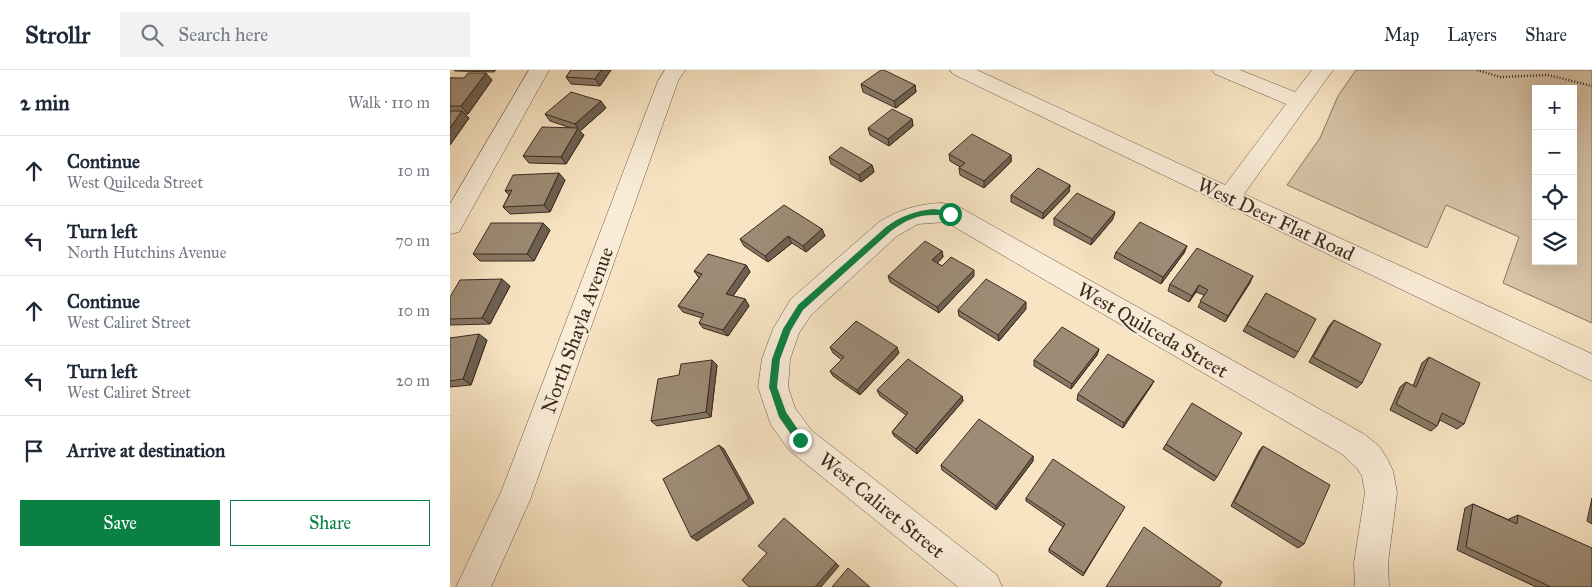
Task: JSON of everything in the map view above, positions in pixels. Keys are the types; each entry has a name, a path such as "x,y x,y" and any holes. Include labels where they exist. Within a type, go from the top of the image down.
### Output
{"street":[{"path":"450,225 539,70"},
{"name":"North Shayla Avenue","path":"473,587 514,500 668,81 675,70"},
{"name":"West Deer Flat Road","path":"960,70 1592,368"},
{"path":"1222,70 1300,102"},
{"path":"1229,197 1323,70"},
{"name":"West Quilceda Street","path":"918,214 933,212 950,214 1353,444 1368,457 1377,471 1381,493 1371,563 1372,587"},
{"name":"West Caliret Street","path":"918,214 902,218 888,229 800,307 787,329 776,359 773,387 782,414 800,440 985,587"}],"path":[{"path":"1476,70 1500,77 1548,75 1592,86"}],"shaded area":[{"path":"1356,70 1592,70 1592,323 1503,283 1519,237 1446,205 1427,248 1287,185 1320,138 1338,96"}],"building":[{"path":"571,70 601,70 595,79 566,77"},
{"path":"881,70 915,85 894,101 861,84"},
{"path":"468,73 486,73 461,106 450,106 450,78 464,78"},
{"path":"571,92 601,101 575,124 545,114"},
{"path":"892,109 912,119 888,139 868,128"},
{"path":"450,111 462,111 450,128"},
{"path":"542,127 578,128 561,157 523,156"},
{"path":"972,134 1011,155 984,181 959,168 965,163 949,154"},
{"path":"841,147 872,165 859,175 829,157"},
{"path":"1038,168 1070,185 1043,213 1011,195"},
{"path":"559,173 544,205 503,207 512,190 505,191 513,175"},
{"path":"1077,193 1115,212 1092,239 1054,218"},
{"path":"784,205 822,229 803,246 788,236 765,256 740,239"},
{"path":"1140,222 1187,246 1163,277 1116,252"},
{"path":"491,223 543,223 527,254 473,254"},
{"path":"925,241 942,251 932,260 942,266 951,257 974,270 937,307 888,276"},
{"path":"1197,248 1253,276 1228,316 1200,301 1208,290 1199,285 1192,296 1170,284"},
{"path":"708,254 746,265 726,294 745,299 723,330 699,323 704,314 678,306 702,274 694,271"},
{"path":"502,279 482,318 450,319 450,297 460,280"},
{"path":"986,279 1026,302 998,335 958,310"},
{"path":"1266,293 1316,319 1298,352 1247,325"},
{"path":"1334,320 1381,344 1362,383 1313,357"},
{"path":"856,321 897,347 857,390 830,371 844,357 830,347"},
{"path":"1062,327 1099,349 1072,384 1034,360"},
{"path":"479,334 463,379 450,381 450,338"},
{"path":"1108,354 1154,381 1124,423 1078,394"},
{"path":"1429,357 1480,383 1464,424 1442,413 1437,426 1396,404 1406,382 1416,387"},
{"path":"908,359 962,396 916,449 892,432 908,413 877,390"},
{"path":"712,360 706,412 651,421 658,379 679,375 681,364"},
{"path":"1192,403 1242,433 1217,477 1166,444"},
{"path":"979,419 1033,456 996,506 941,465"},
{"path":"719,445 749,499 691,537 663,479"},
{"path":"1263,446 1330,485 1304,544 1234,502"},
{"path":"1053,459 1125,507 1084,573 1049,549 1065,524 1026,498"},
{"path":"1473,504 1517,524 1518,515 1592,548 1592,587 1551,587 1466,547"},
{"path":"784,518 836,563 815,587 749,587 742,580 767,553 758,546"},
{"path":"1144,527 1222,582 1219,587 1106,587"},
{"path":"848,568 870,587 832,587"}],"route":[{"path":"800,440 782,414 773,387 776,359 787,329 800,307 902,218 933,212 950,214"}]}
